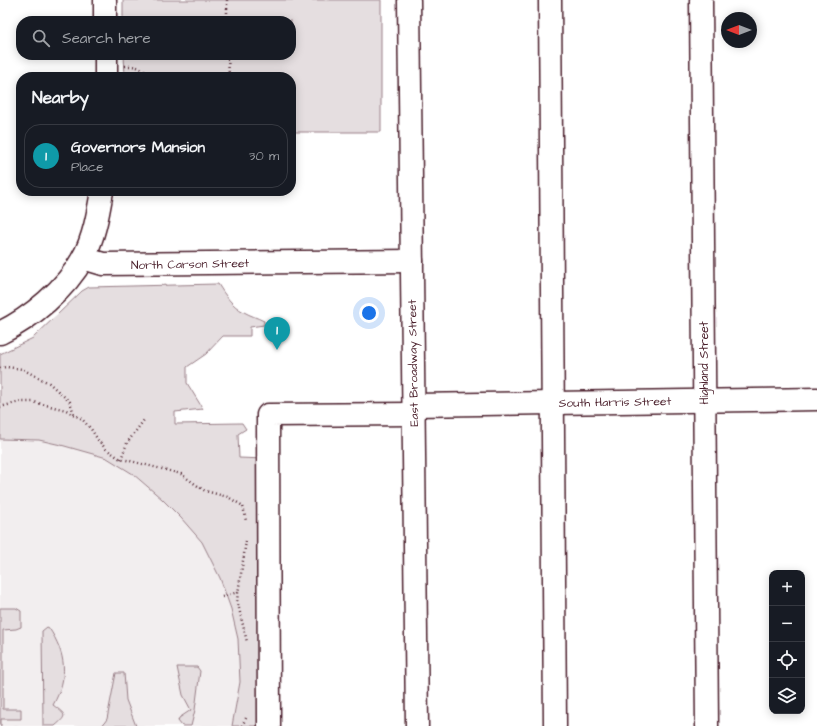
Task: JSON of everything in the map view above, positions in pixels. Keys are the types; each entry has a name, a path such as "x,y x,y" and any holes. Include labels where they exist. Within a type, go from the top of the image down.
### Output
{"street":[{"path":"105,0 105,16"},
{"name":"East Broadway Street","path":"409,0 417,726"},
{"path":"550,0 554,402 555,726"},
{"name":"Highland Street","path":"701,0 707,726"},
{"path":"106,60 106,72"},
{"path":"0,333 17,325 52,296 68,280 83,258 95,228 101,196"},
{"name":"North Carson Street","path":"83,258 103,264 412,261"},
{"name":"South Harris Street","path":"268,726 268,415 554,402 817,398"}],"path":[{"path":"227,0 227,16"},
{"path":"228,60 229,72"},
{"path":"125,66 134,65 147,72"},
{"path":"0,368 6,367 22,369 49,383 70,402 74,415"},
{"path":"0,407 19,402 34,402 66,410 82,419 106,449 121,459 181,474 205,491 224,496 243,506 247,525"},
{"path":"121,459 127,443 144,420"},
{"path":"247,536 237,600 248,648"},
{"path":"222,597 238,592"},
{"path":"242,726 248,714"}],"shaded area":[{"path":"123,0 381,0 381,132 296,132 296,72 125,72 124,60 296,60 296,16 123,16"},
{"path":"218,284 236,307 264,321 264,325 250,327 250,336 223,336 206,354 187,367 187,383 203,409 175,412 175,424 242,423 246,429 238,434 239,458 265,459 263,726 232,726 240,682 238,639 231,609 220,578 202,542 181,518 133,474 107,458 39,440 0,439 0,354 33,338 82,291 89,287"},
{"path":"0,439 39,440 107,458 133,474 162,499 202,542 220,578 231,609 238,639 240,682 232,726 0,726"},
{"path":"0,608 16,608 21,611 21,627 3,630 3,709 21,709 21,719 1,719 1,726 0,726"},
{"path":"47,627 55,638 59,647 63,666 62,685 53,705 63,713 64,717 55,726 43,726 42,631"},
{"path":"177,667 197,667 200,671 195,710 191,726 182,726 178,721 179,718 191,710 183,695"},
{"path":"116,673 124,673 126,700 136,726 102,726 107,719"}],"place":[{"name":"Governors Mansion","path":"277,350"}]}
